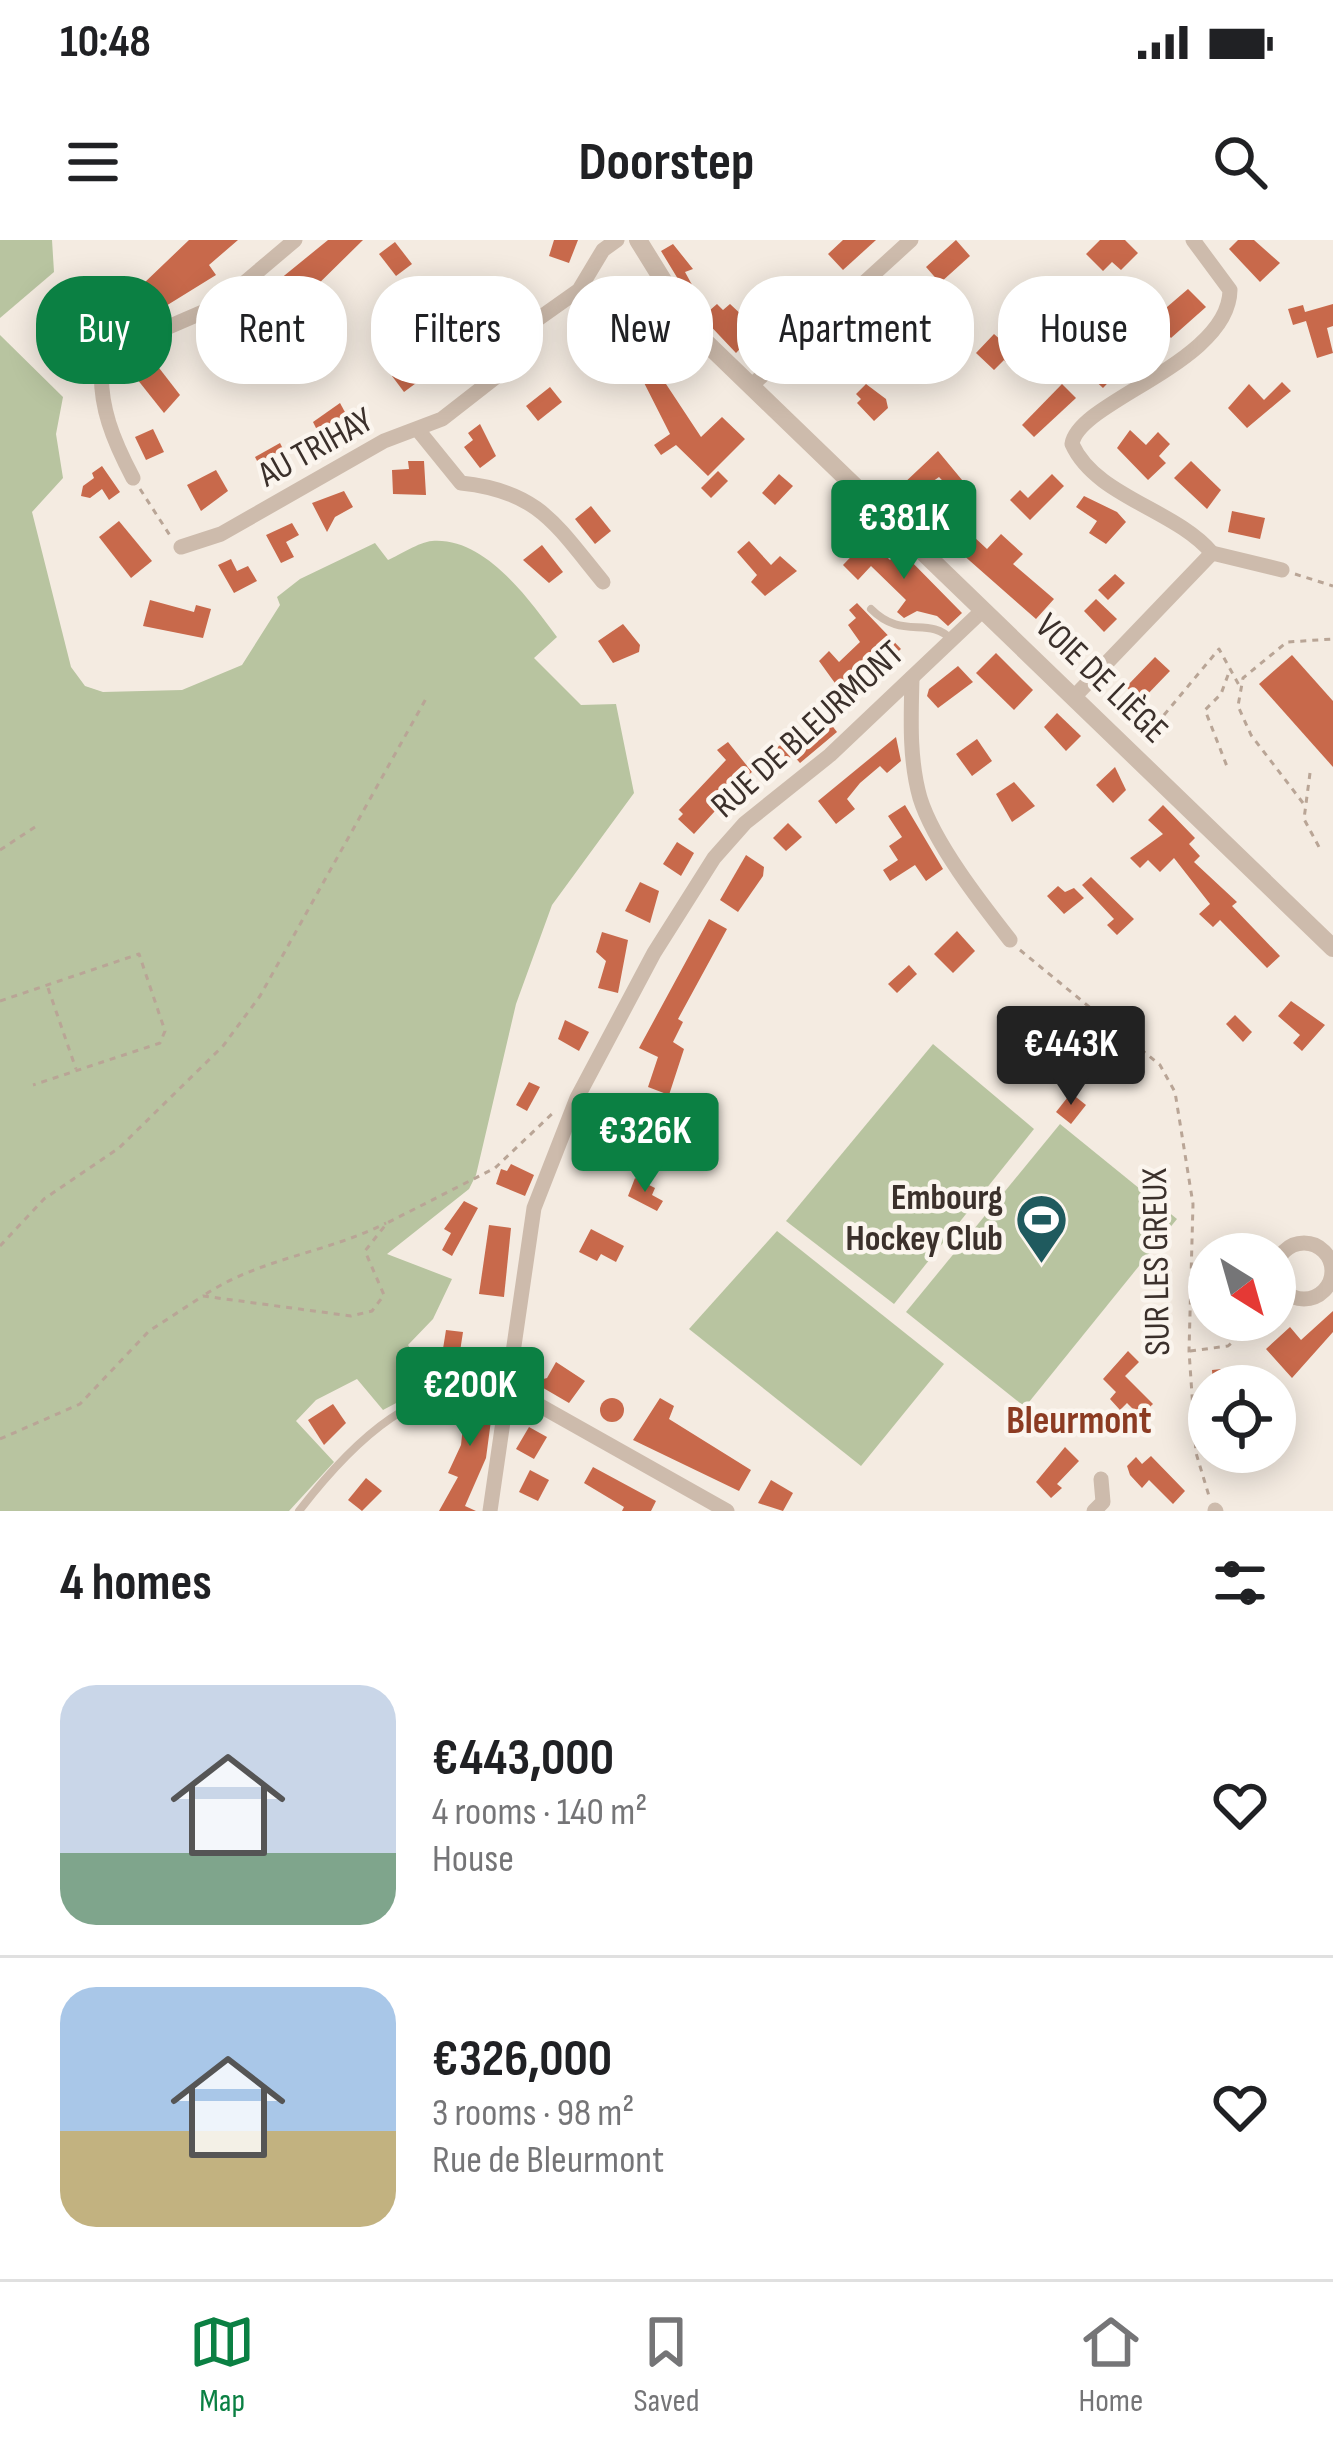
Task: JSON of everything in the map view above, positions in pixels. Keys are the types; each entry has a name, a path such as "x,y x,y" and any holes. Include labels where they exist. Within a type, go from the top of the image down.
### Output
{"street":[{"path":"133,478 117,449 100,391 102,364 122,347 217,306 295,240"},
{"name":"AU TRIHAY","path":"181,547 220,534 384,441 442,419 519,359 531,323 579,290 603,250 617,240"},
{"name":"VOIE DE LIÈGE","path":"638,240 695,332 1333,948"},
{"path":"751,386 910,240"},
{"path":"1193,240 1230,290 1224,316 1155,381 1085,422 1073,433 1072,444 1096,474 1198,536 1212,553 1282,570"},
{"path":"418,430 461,483 506,488 553,521 603,582"},
{"path":"1073,698 1212,553"},
{"name":"RUE DE BLEURMONT","path":"490,1511 513,1382 534,1208 577,1098 654,953 714,857 745,823 830,755 983,610"},
{"path":"912,678 910,748 921,802 979,900 1010,940"},
{"path":"1296,1247 1311,1244 1331,1259 1332,1275 1325,1289 1310,1298 1296,1296"},
{"path":"513,1382 727,1511"},
{"path":"1094,1511 1102,1502 1101,1479"}],"lane":[{"path":"871,609 892,627 931,627 952,640"},
{"path":"299,1511 387,1416 440,1392 513,1382"}],"path":[{"path":"644,276 652,264"},
{"path":"133,478 181,547"},
{"path":"1282,570 1333,586"},
{"path":"1303,802 1251,734 1238,706 1241,688 1243,678 1262,657 1287,642 1333,639"},
{"path":"1164,715 1219,649 1228,673 1241,688"},
{"path":"1228,673 1221,694 1204,710 1228,770"},
{"path":"0,1246 44,1199 119,1148 223,1046 260,996 428,695"},
{"path":"1310,773 1304,819 1319,848"},
{"path":"0,850 35,827"},
{"name":"SUR LES GREUX","path":"1010,940 1063,990 1160,1065 1175,1092 1193,1204 1190,1352 1196,1453 1215,1511"},
{"path":"0,1001 139,954 165,1031 160,1043 33,1085"},
{"path":"47,986 77,1071"},
{"path":"0,1439 80,1404 149,1331 242,1270 348,1242 495,1168 553,1113 577,1098"},
{"path":"203,1296 351,1316 372,1311 384,1295 365,1251 387,1222"},
{"path":"1190,1352 1235,1341"}],"green space":[{"path":"0,240 52,240 54,272 36,276 36,287 0,318"},
{"path":"0,335 36,370 36,384 50,384 63,397 56,434 63,478 32,512 71,667 85,686 103,692 182,690 242,665 280,605 277,597 300,579 375,543 388,560 432,541 452,542 488,560 520,590 557,637 534,658 581,705 616,704 634,793 552,905 516,1004 469,1189 387,1254 452,1279 433,1319 408,1345 434,1383 383,1410 357,1379 316,1400 296,1421 334,1462 289,1511 0,1511"},
{"path":"933,1044 1034,1129 894,1304 786,1221"},
{"name":"Embourg Hockey Club","path":"1060,1124 1177,1219 1025,1407 906,1312"},
{"path":"777,1231 944,1364 861,1466 689,1329"}],"building":[{"path":"189,240 238,240 209,265 216,275 196,276 196,287 172,302 172,276 151,276"},
{"path":"328,240 363,240 326,276 284,276"},
{"path":"554,240 578,240 569,263 549,256"},
{"path":"843,240 876,240 843,270 828,254"},
{"path":"956,240 970,256 948,276 934,276 926,267"},
{"path":"1100,240 1125,240 1138,253 1121,270 1112,262 1103,271 1086,254"},
{"path":"1238,240 1254,240 1280,263 1260,282 1229,249"},
{"path":"395,242 412,264 396,276 379,254"},
{"path":"673,244 693,269 685,272 687,276 676,276 661,251"},
{"path":"1188,289 1206,307 1171,338 1170,304"},
{"path":"717,304 723,310 730,304 737,310 736,353 713,329"},
{"path":"1333,304 1333,326 1327,328 1333,353 1317,358 1306,321 1293,325 1288,309 1303,305 1305,312"},
{"path":"994,334 998,366 994,370 976,353"},
{"path":"1282,382 1291,391 1247,428 1228,408 1249,384 1264,400"},
{"path":"141,384 171,384 180,395 164,413"},
{"path":"645,384 666,384 701,437 722,417 745,439 708,476 676,445 661,455 654,445 670,434"},
{"path":"866,384 886,399 888,408 874,421 857,403 861,399 856,394"},
{"path":"1062,384 1076,398 1034,437 1022,425"},
{"path":"550,387 562,402 538,421 526,406"},
{"path":"340,403 352,425 322,440 313,422"},
{"path":"480,424 496,456 480,468 464,447 473,440 468,433"},
{"path":"153,429 164,452 146,460 135,437"},
{"path":"1130,430 1146,445 1158,432 1170,444 1159,456 1166,463 1148,480 1117,448"},
{"path":"280,443 289,461 266,478 255,457"},
{"path":"938,451 967,486 957,496 939,477 909,498 900,487"},
{"path":"408,461 424,461 426,495 393,494 392,470 409,469"},
{"path":"1191,461 1221,490 1207,509 1174,478"},
{"path":"102,466 120,492 109,500 102,489 90,498 81,496 83,486 94,478 92,473"},
{"path":"216,470 228,491 201,511 187,485"},
{"path":"718,471 728,481 711,498 701,488"},
{"path":"779,474 793,486 775,505 762,493"},
{"path":"1052,474 1064,486 1030,520 1010,500 1020,490 1028,498"},
{"path":"344,491 353,507 335,517 327,532 312,503"},
{"path":"1084,496 1117,512 1126,522 1106,544 1089,533 1097,521 1076,507"},
{"path":"591,506 611,531 595,544 575,519"},
{"path":"1232,511 1265,518 1260,539 1228,532"},
{"path":"119,521 152,561 131,578 99,537"},
{"path":"292,523 299,535 286,542 294,557 281,563 266,535"},
{"path":"960,524 987,549 1001,534 1023,554 1013,564 1054,599 1036,619 953,546 959,540 951,534"},
{"path":"868,539 890,560 900,550 962,613 948,626 937,616 917,611 904,618 897,612 906,600 871,566 858,580 843,565"},
{"path":"749,541 771,565 780,556 797,571 765,596 751,582 757,575 737,552"},
{"path":"542,545 563,572 549,583 523,560"},
{"path":"231,559 237,571 248,566 257,581 234,593 218,565"},
{"path":"1115,574 1125,583 1108,600 1098,590"},
{"path":"1096,599 1117,619 1104,632 1084,611"},
{"path":"150,600 194,612 196,605 211,609 203,638 143,626"},
{"path":"857,603 901,649 845,697 819,661 829,651 839,662 860,642 848,625 856,618 849,610"},
{"path":"623,624 640,645 639,652 613,663 598,641"},
{"path":"996,653 1033,690 1014,710 976,673"},
{"path":"1292,655 1333,701 1333,767 1259,684"},
{"path":"1155,657 1170,671 1141,701 1126,687"},
{"path":"958,666 973,682 938,708 927,696 929,689"},
{"path":"1057,713 1081,736 1066,751 1044,727"},
{"path":"830,723 837,732 800,763 793,755 769,776 757,763 797,732 809,741"},
{"path":"896,737 901,761 887,773 880,766 860,783 847,799 855,809 836,824 818,801"},
{"path":"977,739 992,761 972,776 956,754"},
{"path":"728,742 752,772 734,786 731,782 709,805 715,811 694,834 678,819 683,814 679,810 726,760 717,750"},
{"path":"1115,767 1126,790 1113,803 1096,785"},
{"path":"1014,782 1035,806 1012,822 996,794"},
{"path":"905,805 943,869 926,881 915,865 890,881 883,870 898,860 889,846 902,837 888,816"},
{"path":"1163,805 1195,838 1189,844 1200,856 1194,862 1237,902 1232,906 1280,956 1267,968 1220,920 1213,927 1199,914 1210,904 1174,858 1160,872 1148,860 1140,868 1130,858 1163,834 1148,820"},
{"path":"788,823 802,837 786,851 773,838"},
{"path":"677,842 694,853 681,876 663,864"},
{"path":"746,855 764,867 763,876 738,912 720,900"},
{"path":"1091,877 1134,919 1117,935 1107,925 1114,919 1082,885"},
{"path":"640,882 659,891 650,923 625,911"},
{"path":"1058,886 1065,892 1074,888 1084,898 1064,914 1047,896"},
{"path":"709,919 727,929 678,1019 683,1022 673,1042 684,1049 669,1095 648,1087 658,1057 639,1048"},
{"path":"957,931 975,951 953,973 934,954"},
{"path":"602,932 628,940 618,993 598,988 606,961 596,952"},
{"path":"909,965 917,974 897,993 888,984"},
{"path":"1291,1001 1325,1025 1302,1051 1293,1043 1300,1035 1278,1016"},
{"path":"1235,1015 1252,1032 1243,1042 1226,1024"},
{"path":"565,1020 589,1032 579,1051 558,1039"},
{"path":"529,1082 540,1087 527,1111 516,1105"},
{"path":"1071,1093 1086,1105 1071,1124 1056,1112"},
{"path":"690,1106 703,1113 695,1129 708,1135 701,1148 668,1135 679,1111 686,1114"},
{"path":"639,1129 658,1138 649,1155 631,1147"},
{"path":"511,1164 534,1175 525,1196 496,1184 501,1169 507,1171"},
{"path":"635,1178 655,1188 652,1195 663,1201 657,1211 628,1196"},
{"path":"464,1201 478,1208 452,1256 442,1250 451,1233 444,1229"},
{"path":"489,1225 511,1228 504,1297 479,1294"},
{"path":"591,1229 624,1246 616,1262 601,1254 597,1261 579,1252"},
{"path":"1333,1311 1333,1332 1296,1374 1296,1365 1280,1365 1266,1349 1275,1341 1296,1341 1296,1334 1301,1340"},
{"path":"446,1330 463,1332 459,1358 442,1355"},
{"path":"1128,1351 1139,1362 1125,1376 1153,1404 1140,1416 1127,1403 1120,1410 1110,1399 1116,1392 1103,1379"},
{"path":"556,1362 585,1381 569,1403 533,1382 547,1378"},
{"path":"460,1394 494,1398 486,1458 465,1506 476,1511 439,1511 458,1477 448,1473 461,1445 464,1417 456,1416"},
{"path":"612,1398 621,1401 621,1419 612,1422 603,1419 600,1410 603,1401"},
{"path":"660,1398 674,1406 669,1419 751,1470 739,1491 633,1440"},
{"path":"333,1404 346,1423 324,1445 308,1420"},
{"path":"529,1427 547,1437 534,1459 516,1449"},
{"path":"1065,1447 1079,1461 1057,1484 1062,1488 1051,1498 1036,1482"},
{"path":"1151,1456 1185,1491 1173,1504 1149,1480 1142,1488 1130,1475 1127,1466 1136,1457 1142,1464"},
{"path":"593,1467 656,1501 651,1511 622,1511 624,1507 584,1483"},
{"path":"530,1470 549,1480 538,1501 519,1492"},
{"path":"366,1478 382,1491 362,1511 348,1500"},
{"path":"771,1480 793,1493 783,1511 758,1503"}],"place":[{"name":"Embourg Hockey Club","path":"1042,1265"}],"district":[{"name":"Bleurmont","path":"1079,1421"}]}
